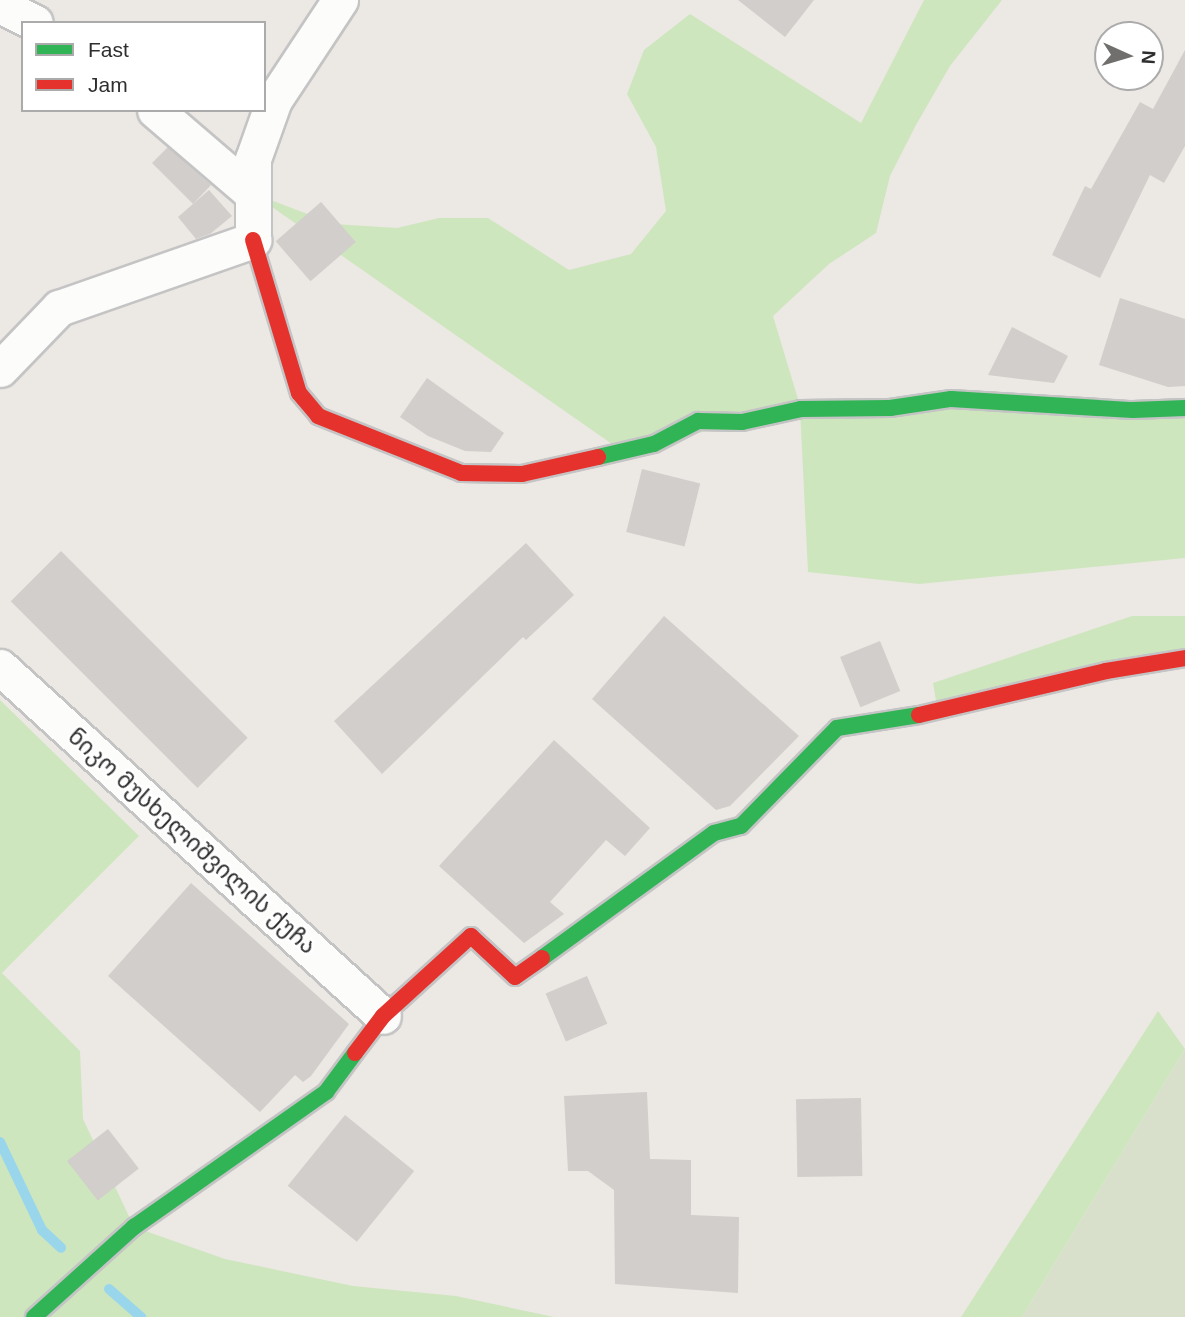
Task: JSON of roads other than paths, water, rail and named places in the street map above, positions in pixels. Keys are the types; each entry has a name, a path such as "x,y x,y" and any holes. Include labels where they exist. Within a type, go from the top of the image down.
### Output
{"street":[{"path":"340,0 274,100 253,159 253,240 299,393 318,416 461,473 522,474 654,444 698,421 742,422 801,409 890,408 951,399 1133,410 1185,408"},
{"path":"0,5 31,21"},
{"path":"157,112 252,193"},
{"path":"0,369 59,309 253,240"},
{"path":"34,1317 134,1227 326,1092 383,1016 471,936 515,976 714,832 741,826 837,728 937,712 1106,671 1185,658"},
{"name":"ნიკო მუსხელიშვილის ქუჩა","path":"0,667 383,1016"}],"waterway":[{"path":"0,1142 42,1230 61,1248"},
{"path":"109,1289 141,1317"}]}
